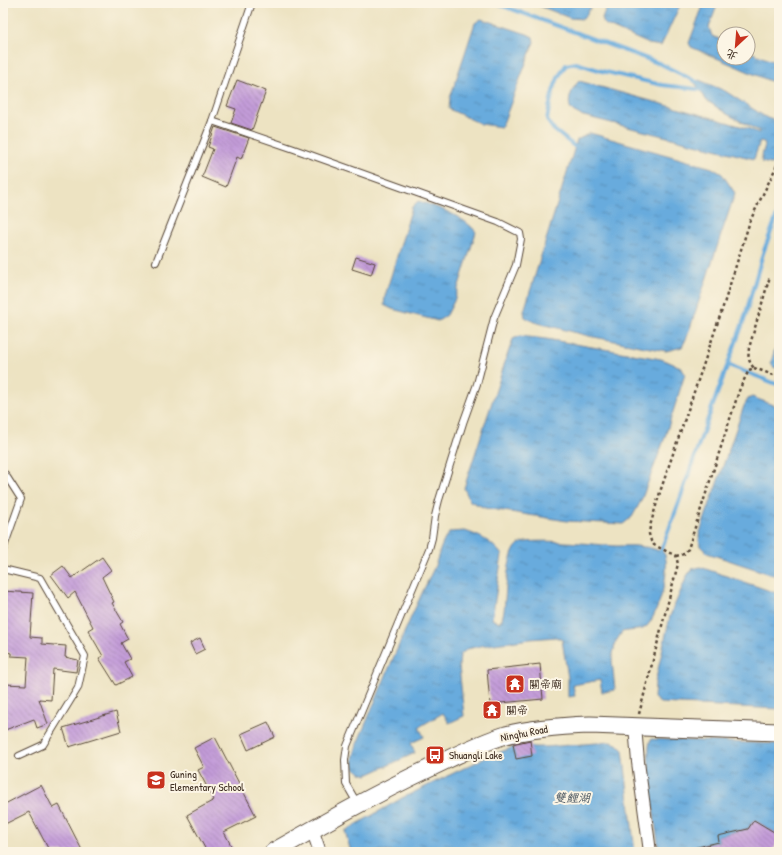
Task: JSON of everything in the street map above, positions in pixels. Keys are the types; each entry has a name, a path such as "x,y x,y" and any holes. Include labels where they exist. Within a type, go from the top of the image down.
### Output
{"main road":[{"name":"Ninghu Road","path":"273,852 358,805 455,756 483,743 506,735 565,726 590,725 779,732"}],"street":[{"path":"635,726 650,852"},
{"path":"312,830 320,852"}],"lane":[{"path":"156,262 212,121 252,3"},
{"path":"212,121 498,222 520,233 521,239 516,265 494,318 477,384 439,500 429,549 347,746 345,760 346,784 358,805"},
{"path":"3,473 21,499 3,550"},
{"path":"3,569 40,578 85,656 78,688 43,745 19,756"}],"path":[{"path":"754,368 749,370 744,377 688,549 684,554 676,556 658,547 651,541 649,534 650,526 660,490 724,304 750,221 779,161"},
{"path":"770,276 749,348 748,358 750,364 754,368 779,377"},
{"path":"635,726 678,564 676,556"}],"water":[{"path":"532,3 592,3 583,19 570,18"},
{"path":"608,3 681,3 661,46 649,44 604,24 602,18"},
{"path":"704,3 718,3 709,27 712,36 716,38 716,58 691,47 689,43"},
{"path":"481,19 527,34 533,37 534,42 501,127 481,124 449,109 450,98 475,23"},
{"path":"756,54 772,61 779,59 779,81 770,81 735,66 756,66"},
{"path":"699,80 725,91 767,118 779,122 779,152 774,163 770,164 762,162 761,159 765,145 764,142 760,141 754,159 580,115 572,110 569,102 571,94 579,81 716,119 759,133 759,131 727,114 706,100 695,83"},
{"path":"590,133 712,168 722,174 735,193 687,337 682,347 666,351 589,336 534,322 525,317 524,311 577,140"},
{"path":"418,201 458,217 476,232 454,301 447,315 438,321 392,309 384,305 385,296 412,207"},
{"path":"520,336 546,339 661,359 681,367 685,374 664,440 641,501 632,517 623,524 567,521 485,508 470,501 464,488 513,339"},
{"path":"779,336 779,369 773,367 771,362"},
{"path":"752,397 779,407 779,577 707,553 700,546 699,535 744,406 748,399"},
{"path":"465,531 486,540 502,555 492,619 499,623 502,619 504,611 506,585 511,556 519,544 537,541 636,546 651,548 664,553 666,560 665,580 655,613 646,627 622,632 615,643 612,660 615,690 602,692 600,680 573,685 575,696 568,697 568,678 562,640 556,637 530,639 467,649 460,655 459,666 464,716 449,723 443,713 419,727 424,737 411,743 415,753 367,775 361,773 354,768 353,759 357,744 403,635 433,570 444,541 450,532"},
{"path":"700,567 779,594 779,709 660,703 654,698 655,683 670,616 687,576 692,569"},
{"path":"651,739 779,744 779,835 754,820 748,829 718,836 719,842 700,846 701,849 687,852 659,852 649,776 649,747"},
{"name":"雙鯉湖","path":"610,742 617,744 623,750 635,852 351,852 345,831 402,798 487,757 514,747 545,747"}],"building":[{"path":"237,80 266,91 252,130 231,123 236,109 227,106"},
{"path":"215,127 249,138 241,159 237,157 226,187 202,177 213,149 208,147"},
{"path":"356,257 375,263 371,275 352,269"},
{"path":"102,557 111,570 102,577 114,602 112,603 123,622 120,624 128,639 121,643 130,659 124,662 132,677 116,685 99,658 103,656 88,630 93,627 75,592 68,598 51,575 63,566 72,578"},
{"path":"3,591 33,593 30,637 42,638 42,644 66,646 65,657 78,660 76,672 53,669 51,700 39,699 48,724 37,728 34,719 5,730 3,724 5,684 26,685 28,657 11,656 11,653 3,651"},
{"path":"200,638 205,649 195,654 190,643"},
{"name":"關帝廟","path":"540,664 543,699 490,704 487,670"},
{"path":"116,712 121,731 69,747 63,728"},
{"path":"268,722 275,737 248,750 241,734"},
{"path":"215,737 256,816 224,832 233,849 227,852 207,852 187,815 214,800 198,770 204,767 194,748"},
{"path":"530,740 532,756 516,759 513,744"},
{"path":"41,785 53,808 59,805 83,852 50,852 29,812 3,825 3,805"},
{"path":"754,820 779,835 779,840 772,852 694,852 693,848 719,842 718,836 748,829"}],"waterway":[{"path":"495,3 661,64 701,84"},
{"path":"579,150 553,129 547,120 551,98 558,77 566,65 576,63 602,71 662,85 705,90"},
{"path":"659,556 744,320 763,253 779,210"},
{"path":"728,365 779,385"}],"place":[{"name":"關帝廟","path":"515,684"},
{"name":"關帝","path":"492,710"},
{"name":"Shuangli Lake","path":"435,755"},
{"name":"Guning Elementary School","path":"156,780"}]}
